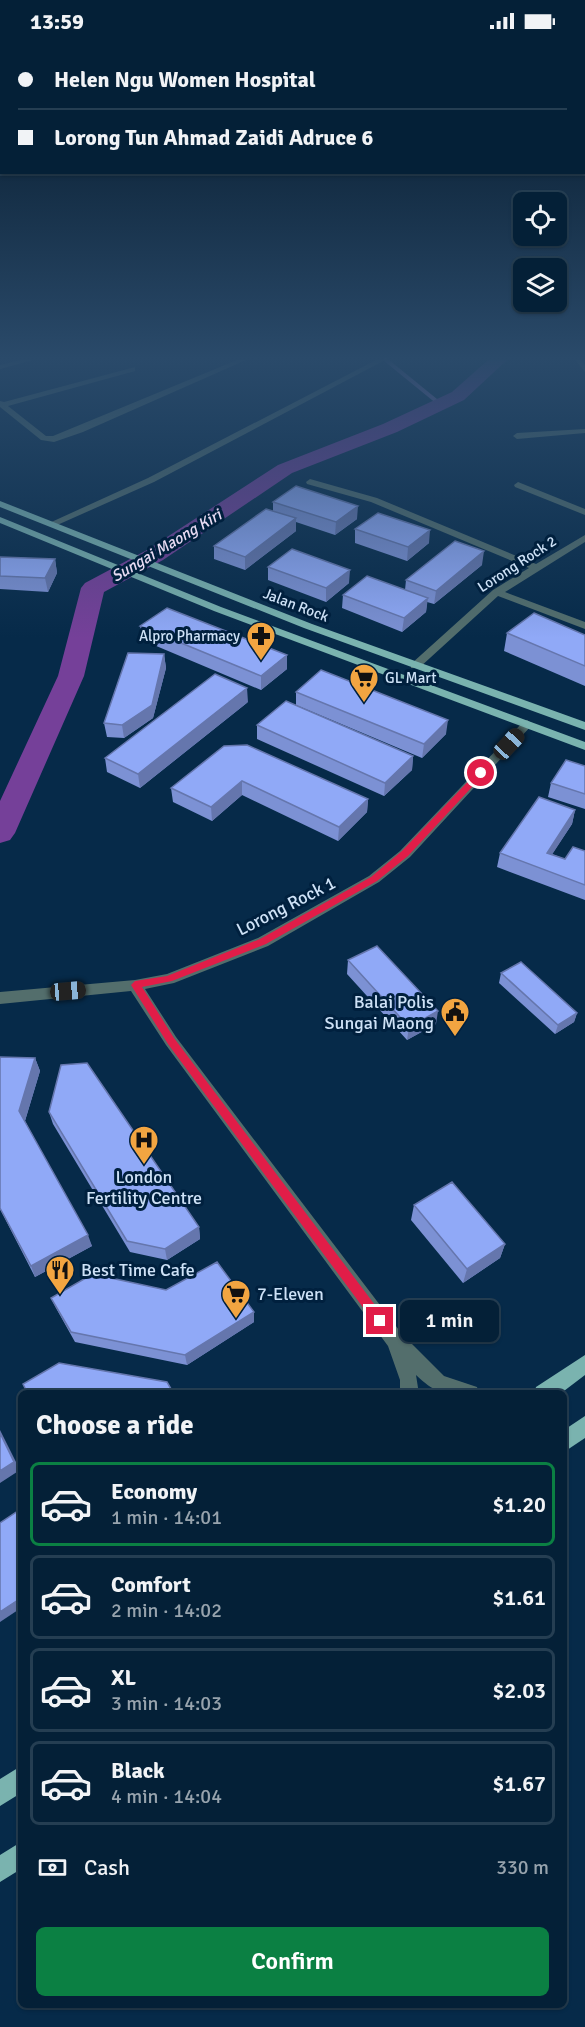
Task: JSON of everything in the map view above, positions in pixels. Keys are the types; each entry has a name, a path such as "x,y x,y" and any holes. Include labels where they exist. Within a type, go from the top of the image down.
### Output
{"main road":[{"name":"Jalan Rock","path":"0,504 415,666 585,726"},
{"name":"Jalan Rock","path":"0,520 101,563 292,638 585,746"},
{"path":"565,718 585,722"},
{"name":"Jalan Rock","path":"527,724 585,741"},
{"path":"549,1390 585,1364"},
{"path":"567,1440 585,1426"},
{"path":"0,1794 18,1780"},
{"path":"0,1870 18,1856"}],"street":[{"path":"52,524 151,480 203,453"},
{"path":"310,482 374,500 535,567"},
{"path":"518,485 585,512"},
{"name":"Lorong Rock 2","path":"415,666 497,592 535,567 582,543"},
{"path":"497,592 585,626"},
{"name":"Lorong Rock 1","path":"0,998 135,985 169,979 263,942 374,879 405,854 527,724"},
{"path":"135,985 171,1041 395,1340 438,1383 458,1390"},
{"path":"395,1340 410,1380 410,1390"}],"building":[{"path":"296,486 358,506 336,522 273,502"},
{"path":"266,509 296,518 245,557 214,546"},
{"path":"378,513 430,530 408,547 355,529"},
{"path":"455,541 484,551 436,591 406,580"},
{"path":"292,549 350,570 326,588 268,567"},
{"path":"0,557 55,559 45,578 0,576"},
{"path":"367,576 428,598 404,618 343,595"},
{"path":"167,608 287,655 261,676 140,626"},
{"path":"534,613 585,635 585,666 507,633"},
{"path":"128,653 164,654 152,705 122,725 104,723"},
{"path":"321,670 448,720 424,744 296,692"},
{"path":"215,674 247,688 138,774 105,758"},
{"path":"286,701 413,756 385,783 257,725"},
{"path":"247,745 368,799 339,827 242,781 211,807 171,788 224,746"},
{"path":"566,760 585,766 585,794 551,783"},
{"path":"539,797 575,810 547,853 565,859 573,847 585,851 585,885 500,853"},
{"path":"377,946 438,1011 409,1027 348,960"},
{"path":"521,962 577,1013 558,1025 501,973"},
{"path":"0,1057 35,1058 19,1111 88,1235 31,1266 0,1208"},
{"path":"87,1063 199,1227 165,1249 127,1241 49,1112 61,1065"},
{"path":"452,1182 505,1244 467,1269 414,1205"},
{"path":"217,1262 254,1312 185,1355 71,1332 51,1298 105,1267 111,1278 166,1290"},
{"path":"59,1363 167,1382 172,1390 26,1390 23,1384"},
{"path":"0,1433 14,1462 0,1471"},
{"path":"18,1511 18,1600 0,1612 0,1523"}],"waterway":[{"name":"Sungai Maong Kiri","path":"0,833 71,676 93,588 155,555 285,469 327,453"}],"place":[{"name":"Alpro Pharmacy","path":"261,662"},
{"name":"GL Mart","path":"364,704"},
{"name":"Balai Polis Sungai Maong","path":"455,1038"},
{"name":"London Fertility Centre","path":"144,1166"},
{"name":"Best Time Cafe","path":"60,1296"},
{"name":"7-Eleven","path":"236,1320"}],"route":[{"path":"380,1321 171,1041 135,985 169,979 263,942 374,879 405,854 481,773"}]}
